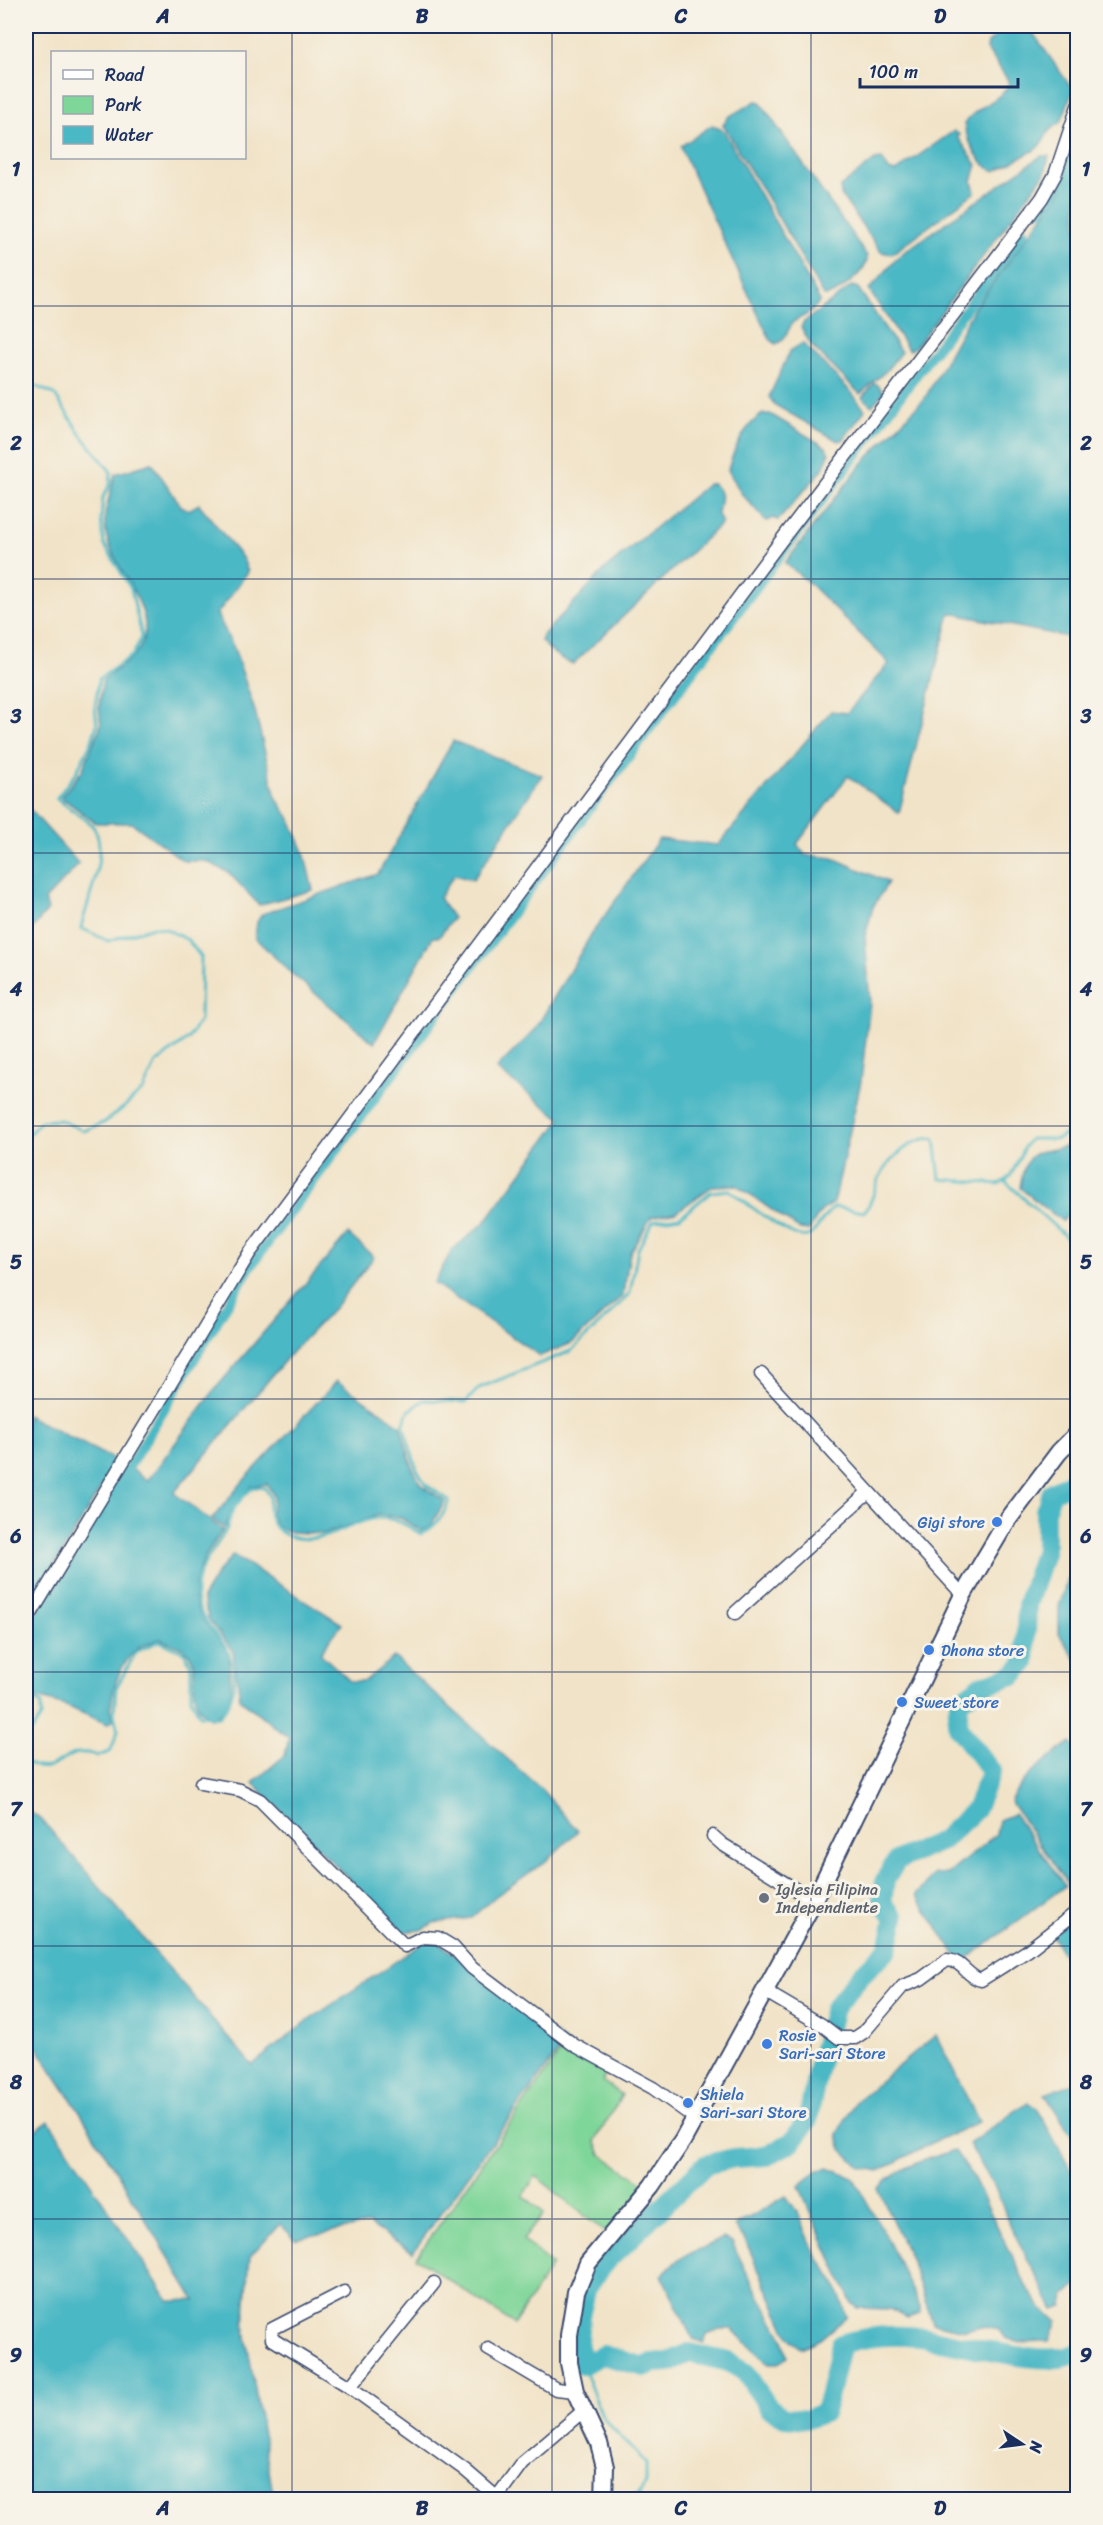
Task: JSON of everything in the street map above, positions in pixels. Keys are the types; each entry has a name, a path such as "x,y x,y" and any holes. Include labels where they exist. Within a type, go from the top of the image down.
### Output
{"street":[{"path":"26,1622 249,1254 780,542 1042,198 1055,176 1077,106"},
{"path":"761,1374 963,1595"},
{"path":"604,2499 605,2467 593,2427 575,2391 569,2363 568,2335 576,2292 588,2263 652,2186 695,2118 814,1901 963,1595 1007,1521 1059,1452 1077,1433"},
{"path":"735,1613 868,1492"},
{"path":"201,1783 240,1790 260,1800 405,1946 423,1936 438,1938 453,1947 472,1968 566,2039 653,2088 695,2118"},
{"path":"713,1836 722,1844 814,1901"},
{"path":"766,1992 822,2025 839,2038 855,2038 864,2032 903,1986 921,1979 947,1960 958,1962 974,1978 981,1980 1027,1952 1077,1911"},
{"path":"350,2387 434,2283"},
{"path":"344,2292 276,2327 271,2334 275,2343 350,2387 465,2470 499,2498 522,2463 583,2411"},
{"path":"488,2349 556,2389 575,2391"}],"green space":[{"path":"566,2044 609,2069 602,2081 622,2095 595,2141 601,2154 646,2185 608,2235 536,2176 523,2195 544,2213 523,2240 552,2265 514,2324 416,2258"}],"water":[{"path":"1008,26 1028,26 1073,90 1061,122 1049,131 1042,143 1035,150 995,171 979,158 964,124 974,113 998,97 1009,86 1008,80 987,49 988,43"},
{"path":"756,101 760,102 867,256 867,261 858,275 844,287 829,295 824,296 821,292 723,125 728,117"},
{"path":"712,125 724,131 820,301 811,312 793,322 783,340 776,344 770,339 683,153 681,146"},
{"path":"954,131 960,135 957,136 977,165 972,181 975,192 892,254 881,252 841,195 840,187 875,160 882,159 889,170 895,172"},
{"path":"1077,149 1077,639 950,613 899,813 848,776 797,844 805,855 833,858 888,882 873,907 865,936 870,1003 861,1081 834,1203 821,1211 809,1230 799,1229 736,1185 713,1186 676,1212 651,1217 630,1253 623,1295 572,1343 540,1356 434,1283 452,1250 485,1222 561,1119 496,1069 535,1030 591,935 659,839 718,845 831,711 847,713 889,663 808,582 785,563 860,466 925,398 975,307 1063,189"},
{"path":"1041,156 1049,156 1045,173 917,345 911,350 908,349 869,290 900,255"},
{"path":"852,286 858,288 901,352 886,371 860,394 811,345 801,327 804,322"},
{"path":"803,343 852,393 865,410 843,440 838,441 775,405 769,397 790,351"},
{"path":"874,384 877,384 884,392 872,406 862,397"},
{"path":"763,414 770,414 826,447 829,454 823,469 778,520 773,518 766,521 741,493 728,470 741,439 751,424"},
{"path":"152,463 181,506 189,510 199,504 243,559 248,572 217,614 234,648 255,711 276,798 289,817 304,852 313,890 259,905 228,872 206,861 184,861 132,823 96,823 61,797 82,771 101,725 99,707 103,680 133,658 143,641 145,626 142,611 108,541 105,514 115,474"},
{"path":"708,484 714,484 719,492 718,515 722,523 573,664 560,658 541,641 544,634 605,569"},
{"path":"453,741 542,775 473,880 454,875 439,898 453,918 439,937 433,937 374,1043 291,973 255,938 257,922 262,914 378,874"},
{"path":"26,805 79,864 45,900 48,910 26,936"},
{"path":"1077,1141 1077,1205 1062,1221 1020,1188 1023,1172 1033,1155"},
{"path":"348,1234 374,1257 335,1307 292,1352 174,1493 223,1530 212,1545 199,1571 195,1598 204,1621 229,1656 231,1687 227,1707 223,1712 210,1718 201,1711 194,1694 192,1659 178,1646 160,1639 137,1649 124,1665 113,1693 113,1720 107,1724 66,1706 26,1695 26,1641 130,1468 148,1480 216,1388"},
{"path":"337,1381 400,1425 413,1469 421,1485 445,1501 430,1527 422,1531 399,1517 378,1515 324,1534 291,1532 277,1527 271,1514 274,1496 267,1484 252,1486 231,1511 225,1528 212,1519 244,1480"},
{"path":"26,1415 117,1461 26,1613"},
{"path":"233,1555 342,1624 320,1653 350,1681 365,1681 394,1657 542,1790 578,1831 545,1862 496,1896 471,1918 433,1923 422,1930 402,1932 253,1783 285,1755 289,1738 240,1699 233,1651 209,1620 202,1598 218,1572"},
{"path":"1070,1572 1077,1578 1077,1661 1059,1634 1059,1606"},
{"path":"1071,1742 1078,1752 1078,1884 1074,1887 1069,1886 1010,1801 1029,1775"},
{"path":"26,1810 41,1819 252,2065 306,2022 426,1941 437,1941 565,2042 413,2252 369,2224 295,2239 280,2224 250,2256 244,2325 274,2499 26,2499 26,2334 31,2332 26,2324 26,2138 49,2121 169,2301 195,2300 81,2114 26,2031"},
{"path":"1014,1814 1065,1886 961,1963 916,1895 935,1874 948,1874 996,1834 999,1820"},
{"path":"1077,1917 1077,1978 1051,1934"},
{"path":"936,2035 979,2122 931,2143 879,2171 860,2167 842,2149 837,2134 856,2101"},
{"path":"1074,2083 1077,2089 1077,2144 1045,2094"},
{"path":"1028,2102 1037,2108 1077,2182 1077,2286 1065,2296 1063,2307 1054,2310 1012,2229 995,2188 969,2144"},
{"path":"955,2151 974,2179 1028,2289 1042,2308 1057,2321 1049,2341 1017,2342 1006,2338 999,2330 981,2326 965,2330 933,2323 911,2261 878,2189 894,2175 914,2165"},
{"path":"828,2167 853,2177 885,2234 920,2306 920,2313 908,2317 889,2309 858,2308 851,2302 799,2186 816,2172"},
{"path":"786,2196 798,2213 815,2253 835,2283 847,2316 820,2339 801,2348 789,2337 745,2240 735,2226"},
{"path":"723,2238 732,2242 782,2336 788,2357 778,2363 768,2363 732,2329 720,2329 707,2334 704,2343 693,2339 662,2276 682,2258"}],"waterway":[{"path":"1040,210 1063,180 1078,133"},
{"path":"26,1637 250,1267 596,800 1024,232"},
{"path":"26,382 54,394 80,433 111,472 110,485 103,497 101,520 104,544 131,589 142,637 133,655 99,679 95,707 97,725 91,743 76,773 57,798 91,824 97,834 99,859 81,928 108,941 153,927 166,929 188,940 201,957 200,1020 188,1039 156,1063 143,1090 105,1122 84,1131 60,1120 41,1121 26,1137"},
{"path":"1078,1101 1078,1109"},
{"path":"26,1762 37,1767 47,1767 76,1753 98,1756 110,1752 118,1731 114,1714 116,1688 136,1652 159,1641 185,1653 191,1665 191,1699 200,1715 219,1717 232,1695 233,1669 228,1652 201,1612 196,1587 201,1569 226,1530 232,1512 241,1499 253,1487 265,1488 270,1497 269,1509 275,1527 290,1536 300,1538 322,1537 364,1521 379,1518 396,1521 421,1534 426,1531 439,1520 449,1500 426,1485 417,1470 403,1425 409,1411 424,1400 466,1402 479,1388 571,1351 630,1293 638,1249 653,1221 680,1217 711,1192 729,1190 782,1228 793,1234 810,1235 827,1213 835,1207 864,1212 883,1171 902,1150 919,1141 935,1139 940,1179 998,1184 1009,1177 1030,1139 1057,1139 1078,1127"},
{"path":"1006,1182 1078,1248"},
{"path":"1078,1479 1052,1492 1045,1511 1045,1550 1027,1605 1025,1663 1014,1675 980,1686 959,1702 957,1726 991,1771 975,1810 942,1841 897,1860 885,1880 882,1903 895,1918 888,1949 860,1976 834,2008 819,2064 808,2119 793,2141 767,2156 734,2158 705,2165 607,2261 587,2286 580,2316 578,2341 582,2365 603,2355 644,2367 652,2363 669,2362 689,2353 729,2362 745,2372 769,2408 785,2417 807,2419 823,2413 841,2344 851,2341 879,2336 908,2336 1046,2359 1065,2357 1078,2352"},
{"path":"26,1698 41,1703 41,1717 32,1731 26,1731"},
{"path":"582,2365 603,2418 646,2463 646,2483 634,2500"}],"place":[{"name":"Gigi store","path":"997,1522"},
{"name":"Dhona store","path":"929,1650"},
{"name":"Sweet store","path":"902,1702"},
{"name":"Iglesia Filipina Independiente","path":"764,1898"},
{"name":"Rosie Sari-sari Store","path":"767,2044"},
{"name":"Shiela Sari-sari Store","path":"688,2103"}]}
